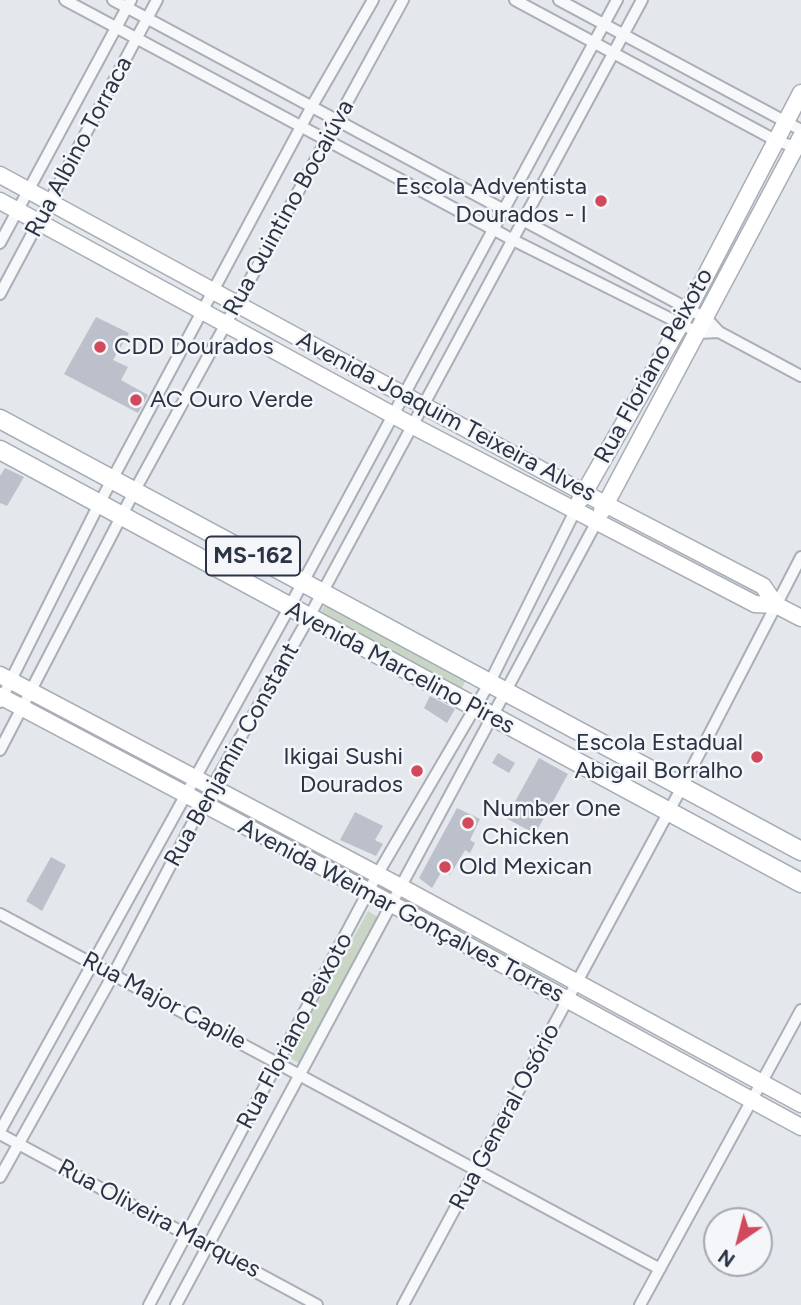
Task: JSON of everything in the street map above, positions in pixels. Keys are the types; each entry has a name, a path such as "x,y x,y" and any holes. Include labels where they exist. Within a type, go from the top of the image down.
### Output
{"main road":[{"name":"Rua Floriano Peixoto","path":"575,512 680,325 801,93"},
{"name":"Rua Floriano Peixoto","path":"596,523 799,145"},
{"name":"Avenida Joaquim Teixeira Alves","path":"0,175 584,493 763,586 776,605"},
{"name":"Avenida Joaquim Teixeira Alves","path":"0,201 596,523 755,604 776,605 801,618"},
{"name":"Avenida Marcelino Pires","path":"0,419 114,478 801,851"},
{"name":"Avenida Marcelino Pires","path":"0,450 308,619 801,883"},
{"name":"Avenida Weimar Gonçalves Torres","path":"6,678 399,886 801,1104"},
{"name":"Avenida Weimar Gonçalves Torres","path":"1,698 368,891 801,1127"}],"street":[{"path":"65,0 328,138 514,241 680,325 703,326 719,332 801,376"},
{"path":"113,0 129,4 147,17 688,309 703,326"},
{"name":"Rua Albino Torraca","path":"0,294 157,0"},
{"name":"Rua Quintino Bocaiúva","path":"1,698 6,678 312,106 373,0"},
{"name":"Rua Quintino Bocaiúva","path":"0,750 121,516 402,0"},
{"path":"515,0 775,139 799,145"},
{"path":"559,0 801,130"},
{"name":"Rua Benjamin Constant","path":"0,1133 183,794 289,608 402,394 617,0"},
{"name":"Rua Benjamin Constant","path":"0,1177 113,975 202,804 308,619 526,220 642,0"},
{"name":"Rua Albino Torraca","path":"0,243 129,4"},
{"name":"Rua Floriano Peixoto","path":"149,1305 368,891 490,682 575,512"},
{"name":"Rua Floriano Peixoto","path":"176,1305 596,523"},
{"name":"Rua General Osório","path":"403,1305 682,787 801,557"},
{"name":"Rua Major Capile","path":"0,914 278,1061 476,1172 660,1269"},
{"path":"640,1305 801,1010"},
{"name":"Rua Oliveira Marques","path":"0,1133 189,1233 317,1305"}],"green space":[{"path":"325,605 466,680 462,688 320,613"},
{"path":"368,911 378,917 299,1063 288,1057"}],"building":[{"name":"CDD Dourados","path":"96,317 129,333 113,360 128,367 121,380 148,395 138,413 64,374"},
{"path":"5,468 24,477 7,506 0,503 0,476"},
{"path":"430,696 455,709 447,723 424,708"},
{"path":"498,753 515,763 509,773 492,763"},
{"path":"539,758 568,774 535,834 506,818"},
{"path":"457,808 480,819 470,840 475,843 470,853 465,850 450,875 442,871 432,888 419,878"},
{"path":"355,812 383,826 375,840 383,844 376,856 340,840"},
{"path":"51,857 66,865 42,911 26,901"}],"place":[{"name":"Escola Adventista Dourados - I","path":"601,201"},
{"name":"CDD Dourados","path":"100,347"},
{"name":"AC Ouro Verde","path":"136,400"},
{"name":"Escola Estadual Abigail Borralho","path":"757,757"},
{"name":"Ikigai Sushi Dourados","path":"417,771"},
{"name":"Number One Chicken","path":"468,823"},
{"name":"Old Mexican","path":"445,867"}]}
